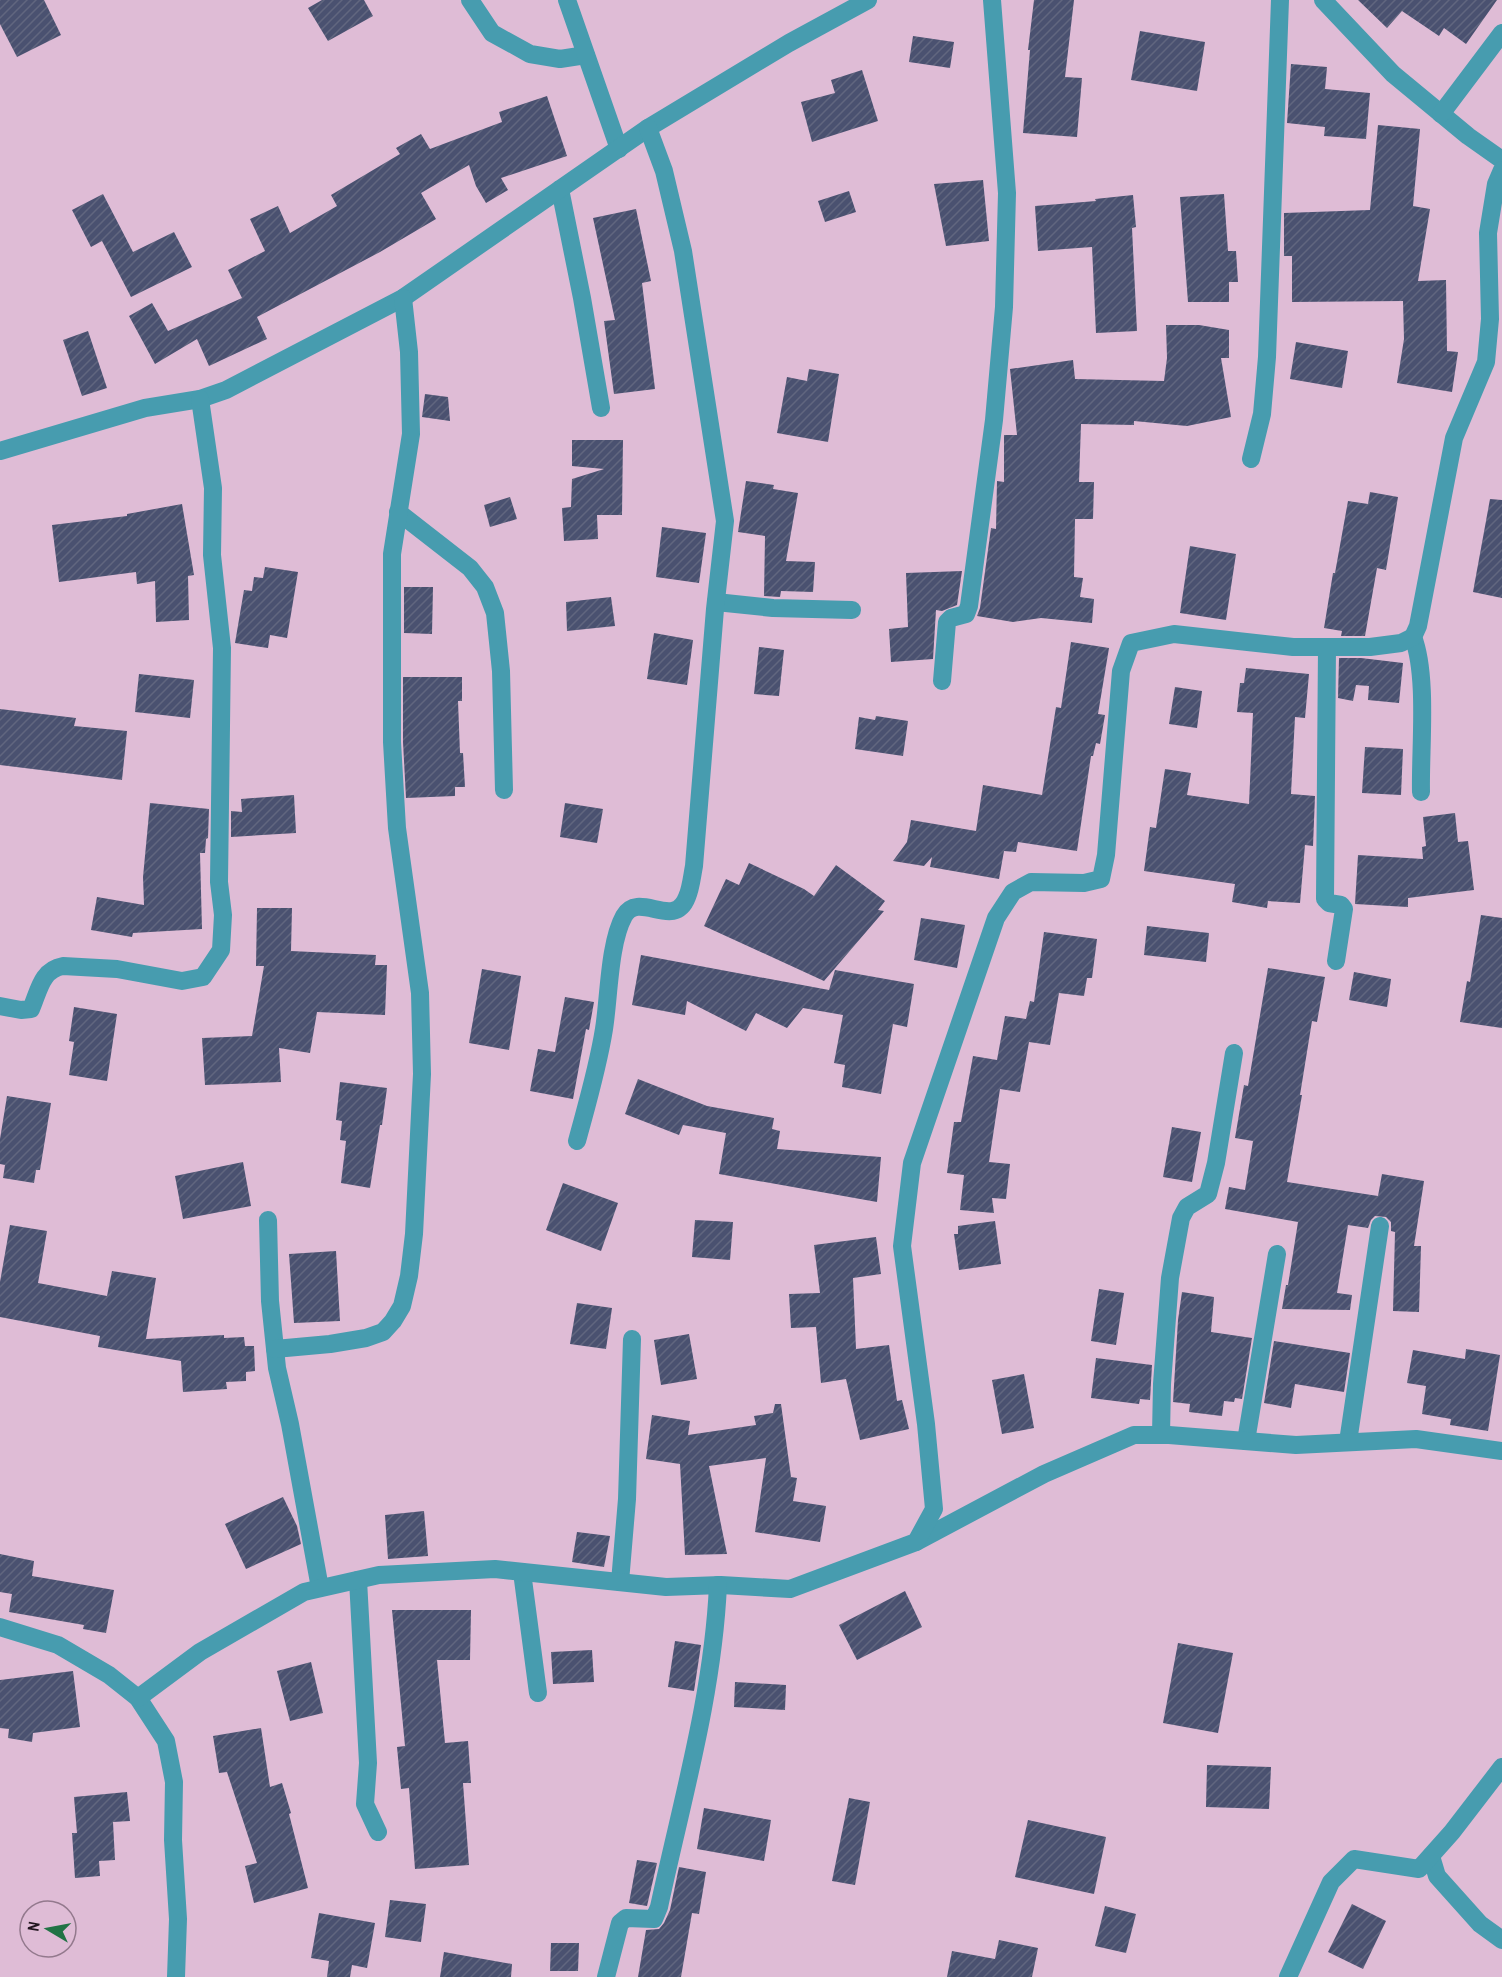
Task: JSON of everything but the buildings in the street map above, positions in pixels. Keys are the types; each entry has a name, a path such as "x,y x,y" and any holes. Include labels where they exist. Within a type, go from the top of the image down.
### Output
{"street":[{"path":"470,0 492,33 530,54 560,59 586,55"},
{"path":"567,0 619,149"},
{"path":"0,451 146,408 200,399 226,390 403,297 648,128 789,43 868,0"},
{"path":"942,681 947,622 951,618 966,614 969,606 994,420 1004,306 1007,194 992,0"},
{"path":"1251,459 1262,414 1267,357 1280,0"},
{"path":"1323,0 1393,74 1502,160"},
{"path":"1441,114 1502,33"},
{"path":"577,1141 604,1031 616,942 625,916 633,908 644,907 672,912 679,909 687,898 694,866 724,521 683,250 664,171 648,128"},
{"path":"916,1542 934,1509 926,1424 902,1246 912,1163 996,918 1013,892 1031,882 1084,883 1101,879 1106,855 1121,671 1131,643 1174,634 1293,647 1370,648 1401,643 1413,638 1418,626 1454,438 1486,362 1490,319 1488,234 1496,184 1502,170"},
{"path":"560,189 601,408"},
{"path":"275,1349 339,1343 383,1332 402,1306 409,1276 414,1234 422,1074 420,993 397,828 392,742 392,554 411,434 409,352 403,297"},
{"path":"0,1006 21,1010 31,1009 42,978 55,967 117,969 182,981 203,976 221,951 224,915 219,882 222,648 212,555 213,488 200,399"},
{"path":"398,512 470,568 485,587 495,613 501,671 504,790"},
{"path":"716,602 773,608 852,610"},
{"path":"1413,638 1418,650 1420,677 1421,792"},
{"path":"1327,647 1325,899 1329,903 1341,905 1344,909 1336,961"},
{"path":"1161,1435 1170,1278 1181,1218 1187,1207 1208,1194 1216,1163 1234,1053"},
{"path":"268,1220 270,1301 277,1368 290,1424 320,1588"},
{"path":"1348,1442 1380,1226"},
{"path":"1246,1441 1277,1254"},
{"path":"620,1582 627,1499 632,1339"},
{"path":"138,1698 200,1652 304,1592 379,1575 484,1570 666,1587 718,1585 790,1589 916,1542 977,1508 1134,1435 1296,1445 1416,1439 1502,1450"},
{"path":"522,1572 538,1694"},
{"path":"358,1580 368,1763 365,1804 378,1832"},
{"path":"606,1977 620,1923 626,1918 654,1919 659,1906 694,1755 711,1667 718,1585"},
{"path":"0,1627 58,1645 109,1675 138,1698 166,1741 174,1782 173,1840 178,1918 176,1977"},
{"path":"1288,1977 1330,1882 1354,1859 1419,1869 1452,1832 1502,1767"},
{"path":"1431,1856 1437,1876 1480,1924 1502,1940"}]}
